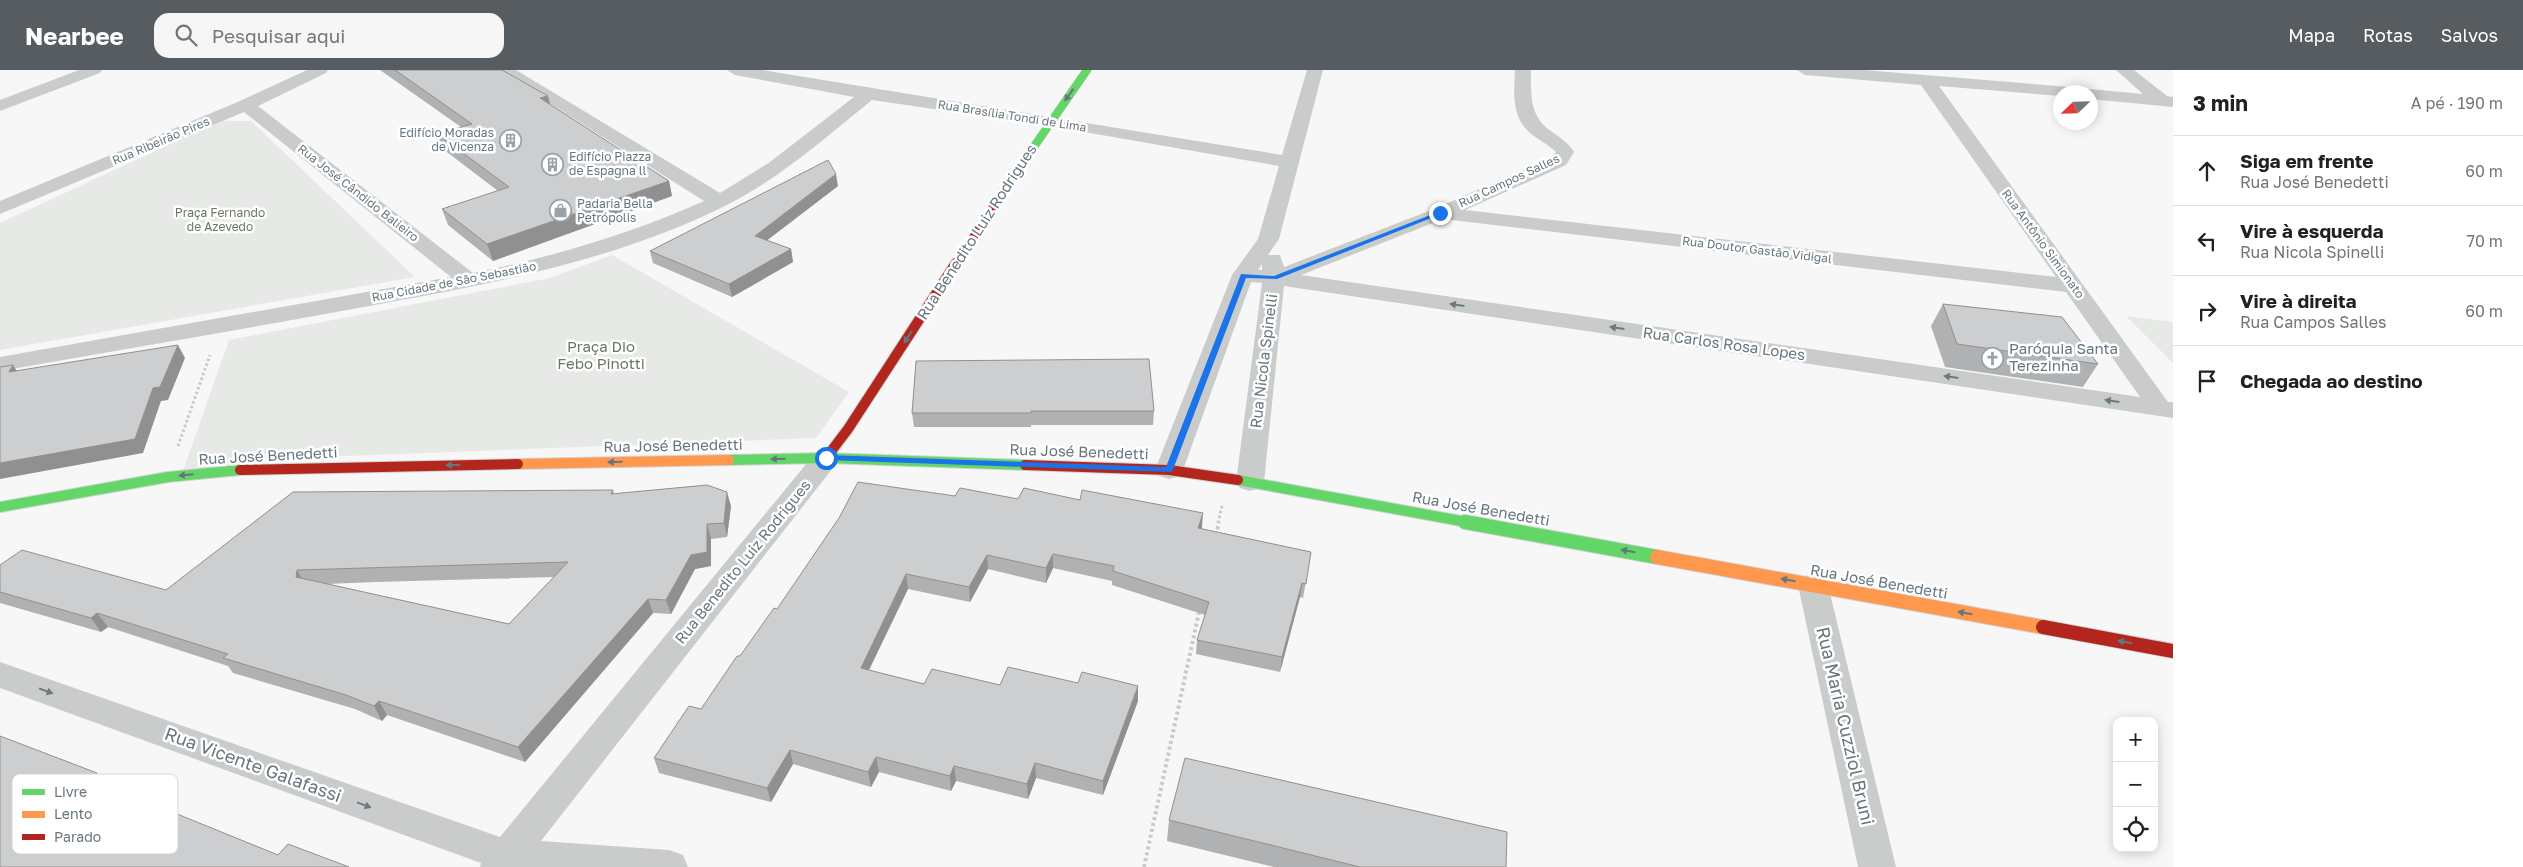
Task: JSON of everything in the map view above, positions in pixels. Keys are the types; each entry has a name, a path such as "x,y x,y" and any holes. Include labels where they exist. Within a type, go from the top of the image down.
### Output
{"street":[{"path":"0,106 94,70"},
{"name":"Rua Ribeirão Pires","path":"0,208 246,105 320,70"},
{"name":"Rua Brasília Tondi de Lima","path":"735,70 868,94 1050,121 1288,162"},
{"name":"Rua Benedito Luiz Rodrigues","path":"502,861 848,429 1050,121 1087,70"},
{"name":"Rua Nicola Spinelli","path":"1169,470 1243,275 1268,239 1315,70"},
{"name":"Rua Campos Salles","path":"1243,275 1274,278 1440,213 1564,157 1562,147 1538,130 1523,112 1523,70"},
{"path":"1806,70 1914,76 2053,90"},
{"path":"2124,70 2167,101"},
{"path":"517,72 719,202"},
{"name":"Rua Antônio Simionato","path":"1914,76 2167,409"},
{"name":"Rua Cidade de São Sebastião","path":"0,364 470,281 552,262 610,245 656,230 719,202 784,162 868,94"},
{"path":"2098,95 2167,101"},
{"name":"Rua José Cândido Balieiro","path":"246,105 470,281"},
{"name":"Rua Doutor Gastão Vidigal","path":"1440,213 2073,286"},
{"name":"Rua Nicola Spinelli","path":"1239,481 1274,278 1268,239"},
{"name":"Rua Carlos Rosa Lopes","path":"1274,278 2167,409"},
{"name":"Rua José Benedetti","path":"0,507 168,477 249,469 826,458 1169,470 1239,481 2173,651"},
{"name":"Rua Maria Cuzziol Bruni","path":"1813,585 1877,867"},
{"name":"Rua Vicente Galafassi","path":"0,674 502,861 669,867"}],"path":[{"path":"168,477 220,326"},
{"path":"1215,537 1239,481"},
{"path":"1144,867 1201,605"}],"green space":[{"name":"Praça Fernando de Azevedo","path":"220,121 251,121 415,277 0,350 0,223"},
{"name":"Praça Dio Febo Pinotti","path":"612,255 849,392 816,438 268,459 183,471 229,340 550,278"},
{"path":"2126,316 2173,322 2173,363"}],"building":[{"path":"395,70 502,70 548,96 540,98 669,181 487,244 442,209 509,187 437,134 472,124"},
{"path":"828,160 836,174 755,236 791,249 729,284 650,251"},
{"path":"1943,304 2062,317 2098,364 1957,344"},
{"path":"178,345 160,387 153,388 135,439 0,463 0,367 13,365 9,372"},
{"path":"1149,359 1154,411 912,413 916,361"},
{"path":"858,482 955,496 960,488 1018,499 1024,488 1080,500 1082,490 1203,513 1198,528 1311,552 1306,584 1302,583 1282,657 1197,640 1209,602 1113,571 1114,566 1053,554 1046,568 987,555 969,587 906,574 861,668 924,684 932,669 1000,685 1008,667 1078,683 1082,672 1138,686 1103,781 1035,763 1027,784 954,766 950,776 876,757 868,772 790,750 767,788 654,758 689,706 701,709 737,656 740,656 774,608 777,609 839,518"},
{"path":"707,485 727,492 724,523 707,524 707,552 691,555 666,600 648,599 518,747 379,701 374,706 346,695 223,658 228,654 97,613 91,618 0,592 0,565 22,550 166,590 293,492 613,490 611,494","holes":["568,562 509,624 296,577 297,570"]},
{"path":"0,736 97,773 12,774 12,854 178,854 178,814 278,855 288,844 349,867 0,867"},
{"path":"1185,758 1507,832 1506,867 1360,867 1169,820"}],"traffic: fast":[{"path":"1004,190 1087,70"},
{"path":"729,460 826,458 1025,465"},
{"path":"0,507 168,477 240,470"},
{"path":"1238,480 1657,557"}],"traffic: slow":[{"path":"518,464 729,460"},
{"path":"1657,557 2043,627"}],"traffic: jam":[{"path":"826,458 848,429 1004,190"},
{"path":"240,470 518,464"},
{"path":"1025,465 1169,470 1238,480"},
{"path":"2043,627 2173,651"}],"place":[{"name":"Edifício Moradas de Vicenza","path":"510,140"},
{"name":"Edifício Piazza de Espagna ll","path":"553,164"},
{"name":"Padaria Bella Petrópolis","path":"561,211"},
{"name":"Paróquia Santa Terezinha","path":"1993,358"}],"route":[{"path":"826,458 1169,470 1243,275 1274,278 1440,213"}]}
